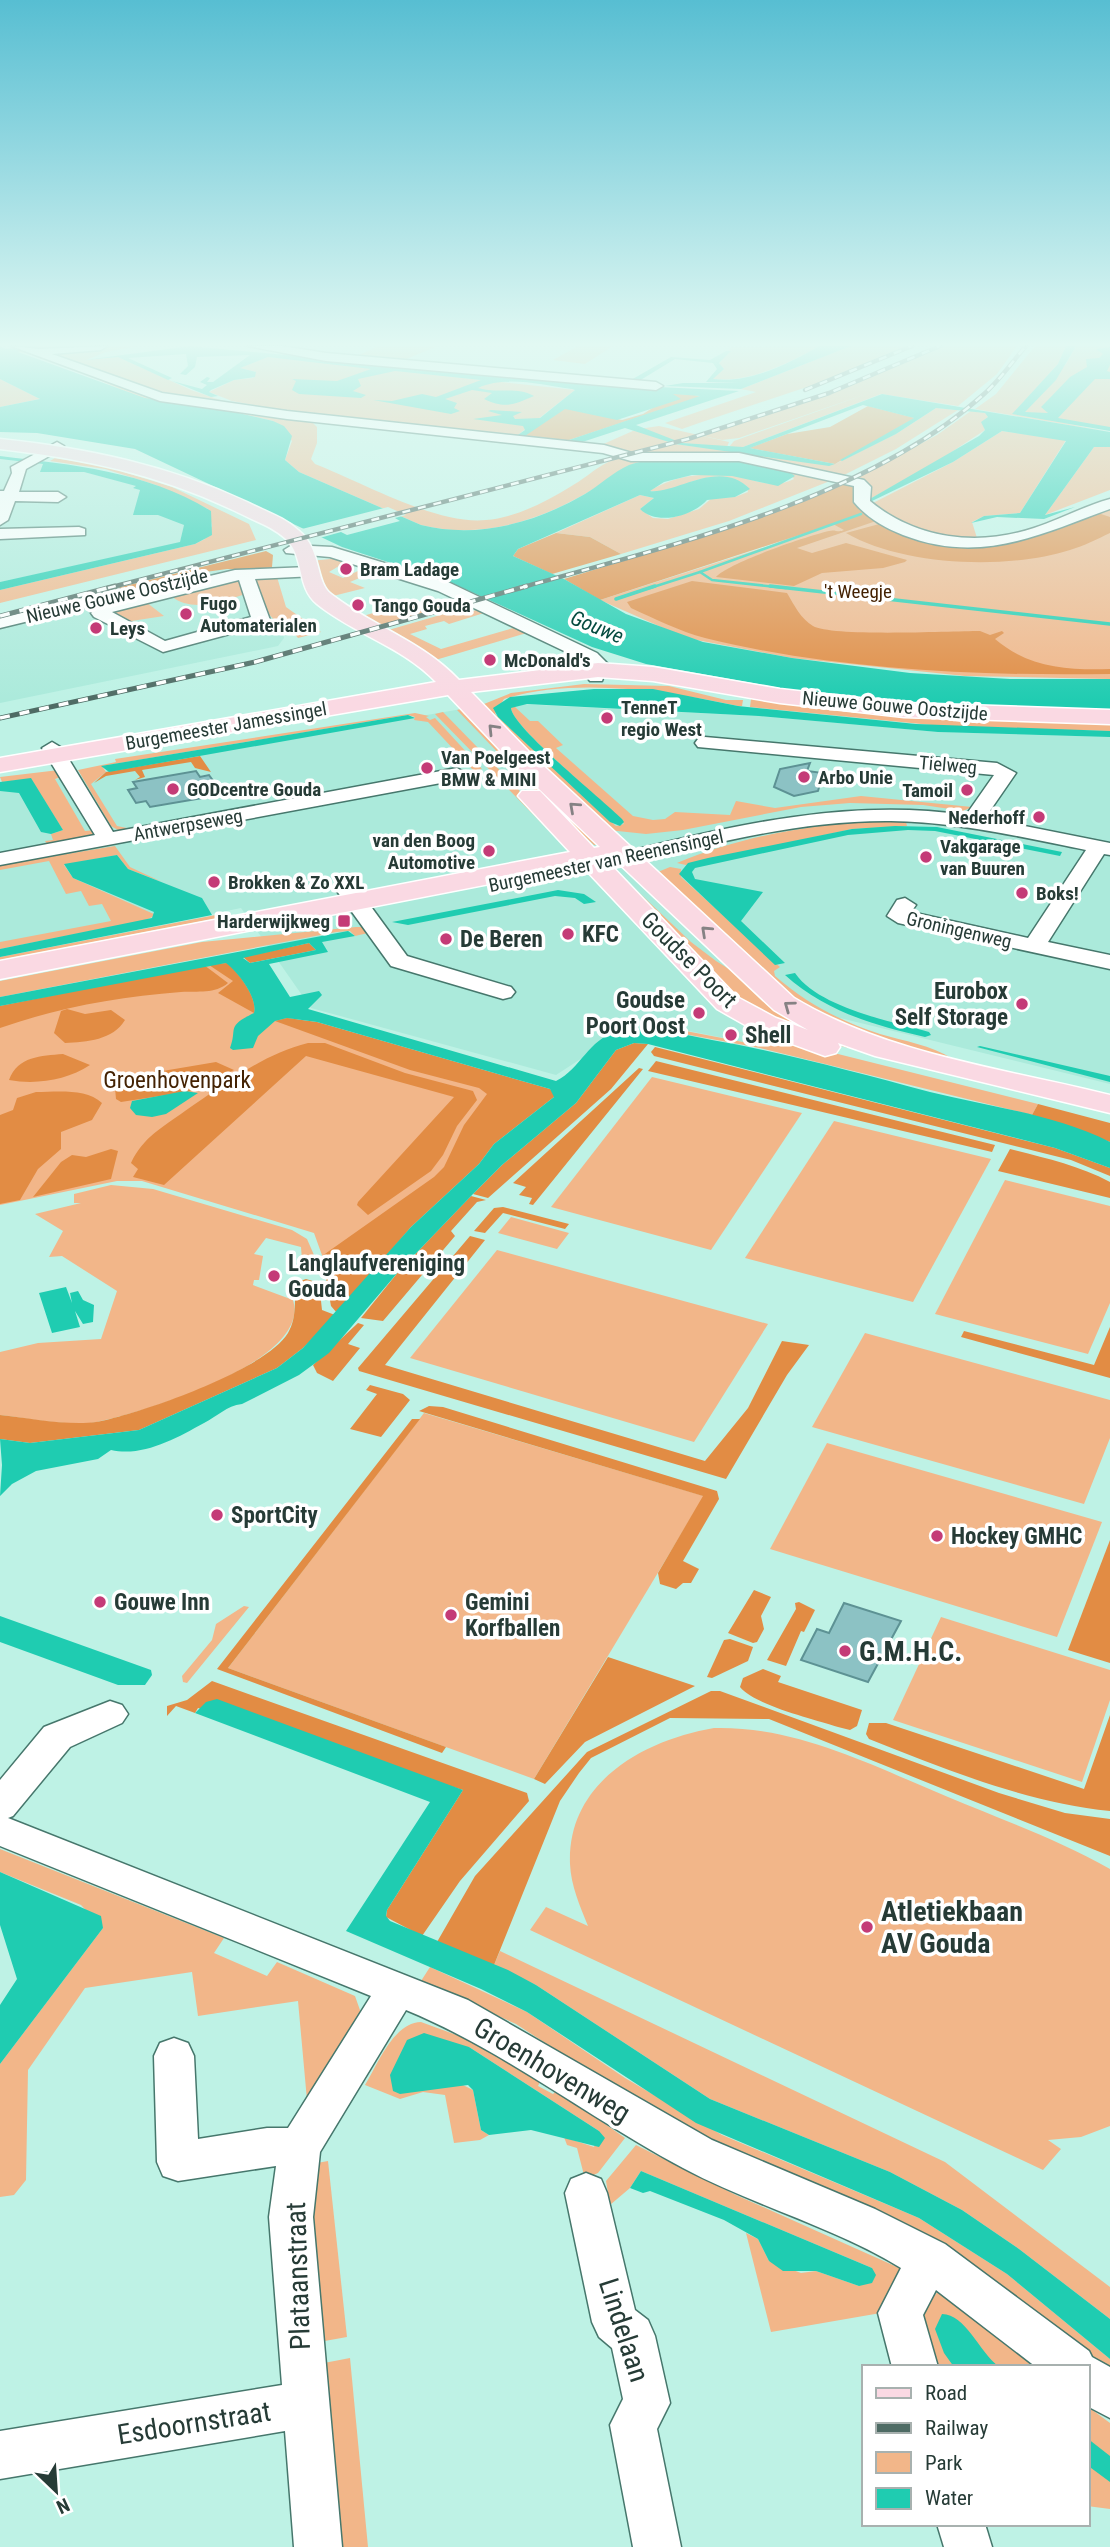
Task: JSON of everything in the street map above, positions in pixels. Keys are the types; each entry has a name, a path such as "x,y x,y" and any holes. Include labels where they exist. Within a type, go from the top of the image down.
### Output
{"main road":[{"path":"115,465 139,467 209,492 281,526 294,536 300,561 315,592 330,605 411,650 439,692"},
{"path":"300,561 300,596 317,618 394,667 407,679 439,692"},
{"path":"309,608 380,646 439,692"},
{"name":"Nieuwe Gouwe Oostzijde","path":"439,692 562,673 597,674 682,680 780,696 891,709 961,714 1110,717"},
{"name":"Nieuwe Gouwe Oostzijde","path":"439,692 597,674"},
{"name":"Burgemeester Jamessingel","path":"0,767 57,755 439,692"},
{"name":"Goudse Poort","path":"439,692 608,857 784,1004 829,1030 886,1050 1110,1104"},
{"name":"Goudse Poort","path":"439,692 526,763 608,857 708,985 727,1003 765,1024 822,1046 1110,1119"},
{"name":"Burgemeester van Reenensingel","path":"0,970 242,923 299,922 355,899 608,857"}],"street":[{"path":"0,520 5,495 33,465"},
{"path":"775,465 859,483 863,487 861,498 865,505 884,520 911,534 938,540 972,542 1030,535 1110,504"},
{"path":"5,495 58,497"},
{"path":"0,534 79,532"},
{"name":"Nieuwe Gouwe Oostzijde","path":"240,574 261,620 163,647 100,613 111,605 240,574 337,553 365,565 444,587 598,662 597,674"},
{"name":"Nieuwe Gouwe Oostzijde","path":"0,622 188,577 240,574"},
{"path":"562,673 580,666 583,661 577,651"},
{"name":"Tielweg","path":"705,743 997,769 1006,773 972,821"},
{"path":"57,755 108,840"},
{"name":"Antwerpseweg","path":"0,859 457,774"},
{"name":"Burgemeester van Reenensingel","path":"608,857 822,817 898,815 972,821 1105,847"},
{"name":"Groningenweg","path":"1034,946 1105,847"},
{"path":"355,899 399,961 503,992"},
{"name":"Groningenweg","path":"905,905 898,916 1110,962"},
{"path":"0,1806 57,1737 110,1714"},
{"name":"Groenhovenweg","path":"0,1829 454,2012 496,2033 641,2125 712,2163 880,2233 929,2259 1070,2365"},
{"name":"Plataanstraat","path":"318,2547 291,2217 299,2148 397,1990"},
{"path":"174,2056 178,2162 267,2147 299,2148"},
{"name":"Lindelaan","path":"586,2193 615,2322 632,2336 647,2403 633,2425 657,2547"},
{"path":"914,2365 900,2313 929,2259"},
{"path":"1089,2379 1110,2395"},
{"name":"Esdoornstraat","path":"0,2455 306,2404"},
{"path":"962,2526 968,2547"}],"shaded area":[{"path":"0,465 44,465 41,472 84,472 138,486 135,488 140,490 137,502 184,525 180,543 0,582"},
{"path":"214,569 268,571 284,638 278,646 0,703 0,620"},
{"path":"496,703 759,716 938,732 1110,737 1110,1084 840,1018 829,1030 764,1046 639,1021 556,1075 311,1008 241,908 0,957 0,789"}],"green space":[{"path":"77,465 105,466 172,487 249,524 256,540 0,603 0,590 195,544 205,539 212,526 208,509 156,485 105,469"},
{"path":"291,465 317,465 422,509 466,520 486,520 530,508 560,493 603,465 632,465 551,511 509,525 466,530 421,525 299,472"},
{"path":"724,465 864,465 840,477"},
{"path":"881,465 932,465 868,500 853,480"},
{"path":"947,465 1050,465 1020,513 984,516 972,522 977,538 948,536 922,530 897,519 873,503"},
{"path":"1081,465 1110,465 1110,490 1045,515"},
{"path":"786,470 835,479 729,521 621,554 590,537 556,533 640,495 654,498 640,509 653,518 668,519 699,509 712,498 735,497 748,492 747,486 733,479 719,477 661,491 649,491 669,481 701,475 724,475 779,484 794,479"},
{"path":"850,482 856,484 879,520 797,548 812,553 846,543 907,560 905,562 883,568 822,573 794,586 716,577 723,571 769,551 818,534 844,530 833,524 600,600 564,579 724,530"},
{"name":"'t Weegje","path":"1110,505 1110,679 965,676 792,658 686,638 600,600 769,546 863,508 897,528 976,544 1016,542"},
{"path":"1095,512 1110,517 1110,533 1070,550 1016,560 986,562 925,558 869,544 846,533 883,523 961,546 985,547 1041,535"},
{"path":"556,533 590,537 621,554 552,574 513,556 518,549"},
{"path":"266,551 273,555 272,567 269,570 227,569 198,573 0,622 0,617"},
{"path":"341,558 349,560 329,572 343,578 360,570 369,574 350,582 365,588 333,596 363,616 390,608 398,612 422,603 468,600 377,627 330,600 310,561"},
{"path":"258,577 277,577 286,607 321,632 298,638 289,627 276,621 266,610 252,583"},
{"path":"240,580 245,594 217,603 188,604 171,596"},
{"path":"692,581 787,593 805,620 824,629 866,632 980,631 990,635 1002,631 1004,633 995,639 1008,649 1035,662 1064,668 1110,669 1110,674 958,672 804,657 695,635 631,608 627,602"},
{"path":"146,602 164,616 125,622 111,613 114,608"},
{"path":"481,608 484,613 449,624 444,621 425,626 427,629 410,634 441,649 517,627 530,632 432,661 385,631 461,609 468,613"},
{"path":"584,684 669,686 726,700 743,700 742,706 738,706 651,691 590,688 531,692 504,699 495,714 616,826 624,824 526,731 511,708 514,706 530,721 538,721 563,745 556,748 633,816 653,820 665,819 675,812 730,815 736,801 775,808 861,796 972,807 963,811 923,805 850,803 801,807 683,830 646,834 608,830 479,706 511,693"},
{"path":"751,699 938,718 1110,723 1110,731 952,727 750,707"},
{"path":"461,709 605,843 594,845 530,786 457,710"},
{"path":"443,712 519,790 526,805 558,840 435,714"},
{"path":"415,713 429,716 426,717 430,720 435,718 482,769 474,771 428,722 414,720 415,717 408,715 102,766 106,772 91,784 117,826 132,829 118,830 111,826 78,770 116,762 115,759"},
{"path":"200,756 211,772 195,768 191,762 142,770 145,777 135,780 140,777 135,771 106,776 94,783 106,772"},
{"path":"59,770 65,776 55,779 85,831 96,830 95,836 49,847 45,841 53,840 51,834 63,830 31,779 2,782 0,777"},
{"path":"885,821 906,822 907,826 852,829 686,865 677,863 753,838 806,828"},
{"path":"115,846 130,867 162,882 128,869 117,855 64,865 73,878 156,915 146,920 0,949 0,942 111,921 102,904 89,906 81,891 66,894 49,861 0,870 0,865"},
{"path":"611,866 691,942 716,961 852,1045 848,1048 813,1038 739,1002"},
{"path":"670,867 681,869 681,877 780,967 774,971 775,976 799,995 851,1023 927,1047 953,1059 865,1037 792,1000 653,874"},
{"path":"226,913 229,916 0,960 0,957"},
{"path":"363,927 368,933 355,936 350,931 336,932 0,997 0,981 202,942"},
{"path":"309,943 316,950 250,963 243,957"},
{"name":"Groenhovenpark","path":"229,959 261,1009 552,1094 323,1258 314,1233 142,1181 117,1181 0,1205 0,1006"},
{"path":"227,963 250,993 254,1013 218,993 233,981 209,965"},
{"path":"204,965 228,983 212,990 158,994 89,1004 0,1028 0,1006"},
{"path":"67,1009 85,1014 111,1010 125,1020 107,1036 90,1041 65,1043 54,1033 61,1011"},
{"path":"287,1018 317,1022 550,1089 554,1093 554,1097 494,1144 479,1164 411,1227 337,1313 331,1306 322,1256 434,1177 444,1167 464,1125 487,1094 479,1088 410,1070 275,1021"},
{"path":"670,1028 764,1046 770,1037 1038,1104 1032,1115 760,1048 668,1031"},
{"path":"308,1043 325,1043 405,1073 473,1091 477,1100 457,1126 443,1155 431,1171 368,1215 357,1205 358,1202 454,1097 306,1056 164,1185 133,1177 138,1169 131,1163 136,1154 161,1128 244,1071 291,1048"},
{"path":"634,1043 648,1044 611,1089 488,1198 473,1194 502,1165 576,1103 616,1050"},
{"path":"655,1047 1055,1148 1110,1168 1110,1176 1071,1160 654,1056 651,1052"},
{"path":"63,1054 90,1065 51,1080 9,1080 24,1062"},
{"path":"656,1061 995,1145 992,1152 648,1071"},
{"path":"216,1062 234,1070 192,1091 121,1102 116,1099 115,1088 109,1085 139,1075"},
{"path":"639,1068 643,1069 533,1205 529,1204 532,1198 519,1195 526,1187 513,1183"},
{"path":"652,1077 802,1113 711,1250 551,1207"},
{"path":"36,1092 80,1093 102,1103 92,1120 61,1132 61,1149 38,1169 20,1200 0,1204 0,1115 13,1110 17,1098"},
{"path":"1038,1104 1110,1123 1110,1142 1032,1115"},
{"path":"834,1121 991,1159 913,1302 745,1258"},
{"path":"111,1149 118,1151 111,1179 33,1197 61,1162 72,1155 86,1157"},
{"path":"1010,1149 1061,1162 1098,1176 1110,1182 1110,1198 998,1171"},
{"path":"1005,1180 1110,1206 1110,1303 1088,1354 935,1314"},
{"path":"111,1185 153,1189 292,1230 307,1239 314,1255 302,1260 301,1247 266,1238 254,1254 263,1256 259,1280 254,1280 253,1285 293,1300 292,1323 277,1344 251,1363 219,1381 149,1408 86,1423 62,1423 0,1415 0,1352 38,1343 101,1339 117,1291 62,1256 49,1257 63,1231 35,1214 81,1203 74,1203 74,1194"},
{"path":"471,1196 486,1200 477,1202 451,1231 455,1236 383,1321 361,1318 399,1271"},
{"path":"503,1207 569,1224 565,1229 503,1213 485,1233 474,1231 494,1208"},
{"path":"511,1217 569,1233 557,1249 498,1233"},
{"path":"470,1236 485,1240 385,1365 705,1461 748,1408 782,1341 809,1345 787,1375 726,1479 359,1371 358,1368"},
{"path":"497,1250 768,1324 694,1442 410,1358"},
{"path":"306,1279 319,1283 322,1310 335,1315 303,1348 277,1368 139,1430 30,1443 0,1439 0,1415 61,1422 96,1422 170,1400 229,1375 275,1347 288,1333 294,1314 297,1282"},
{"path":"358,1323 364,1325 348,1344 360,1348 333,1381 317,1373 313,1365"},
{"path":"1110,1327 1110,1378 961,1337 964,1331 1094,1365"},
{"name":"Hockey GMHC","path":"865,1333 1110,1400 1110,1438 1084,1504 812,1427"},
{"path":"370,1385 403,1394 410,1400 381,1437 350,1429 377,1394 366,1390"},
{"path":"429,1406 443,1407 717,1491 719,1499 683,1561 699,1569 691,1583 683,1583 676,1589 660,1584 658,1573 703,1496 419,1411"},
{"name":"Gemini Korfballen","path":"424,1413 704,1496 534,1779 228,1668"},
{"path":"412,1419 420,1419 228,1668 446,1747 442,1753 217,1669"},
{"name":"Hockey GMHC","path":"827,1443 1102,1522 1057,1637 770,1549"},
{"path":"1110,1540 1110,1663 1068,1650"},
{"path":"754,1590 771,1597 761,1616 764,1629 757,1642 753,1643 728,1633"},
{"path":"799,1602 815,1610 804,1632 801,1631 786,1666 767,1660 796,1609 795,1603"},
{"path":"244,1606 249,1607 187,1683 183,1682 182,1676 212,1640 216,1624"},
{"path":"941,1617 1110,1670 1110,1700 1082,1782 893,1720"},
{"path":"730,1639 753,1647 748,1661 712,1678 707,1677 724,1640"},
{"path":"608,1657 695,1686 585,1742 545,1784 534,1779"},
{"path":"763,1669 781,1676 778,1682 862,1710 857,1726 850,1730 786,1711 759,1700 740,1687 743,1678"},
{"path":"212,1681 527,1793 529,1801 460,1881 422,1936 386,1917 387,1910 463,1790 198,1708 195,1713 176,1706 167,1716 167,1706 187,1700"},
{"path":"711,1691 720,1691 999,1793 1065,1813 1110,1819 1110,1856 769,1719 670,1718 591,1758 579,1773 560,1801 494,1965 437,1942 475,1876 587,1752"},
{"path":"1110,1715 1110,1811 1017,1793 927,1762 869,1739 866,1734 869,1723 886,1723 1084,1789"},
{"name":"Atletiekbaan AV Gouda","path":"714,1728 775,1734 834,1750 1030,1831 1110,1869 1110,2126 1081,2137 1048,2140 1061,2149 1043,2170 530,1930 546,1907 588,1926 574,1888 570,1864 572,1835 581,1810 596,1788 615,1770 637,1755 662,1743"},
{"path":"0,1849 224,1938 214,1953 267,1976 277,1962 355,1996 361,2013 308,2111 298,2001 198,2016 192,1972 85,1988 28,2070 26,2180 14,2195 0,2197 0,2064 103,1928 81,1905 0,1872"},
{"path":"500,1951 945,2162 1110,2287 1110,2319 1019,2249 962,2210 890,2172 710,2099 536,1985 494,1965"},
{"path":"430,1967 527,2012 625,2078 722,2135 919,2218 1007,2274 1110,2359 1110,2378 687,2135 516,2024 421,1981"},
{"path":"421,2022 481,2044 541,2080 538,2086 553,2094 557,2090 625,2138 598,2173 585,2179 577,2148 567,2145 564,2137 594,2147 599,2131 469,2047 461,2084 473,2090 481,2130 489,2135 480,2140 454,2143 445,2095 423,2092 400,2099 365,2085 394,2037 411,2024"},
{"path":"636,2145 736,2195 915,2275 898,2310 771,2332 746,2233 758,2239 769,2261 801,2273 816,2271 859,2286 872,2268 641,2171 630,2188 610,2205 606,2181"},
{"path":"328,2161 347,2337 319,2342 310,2221 317,2163"},
{"path":"938,2291 1034,2365 926,2365 917,2319"},
{"path":"350,2358 368,2547 340,2547 324,2363"},
{"path":"1089,2407 1110,2423 1110,2509 1089,2506"}],"water":[{"path":"43,465 68,465 135,478 161,487 211,511 212,535 195,544 0,590 0,582 180,542 184,525 158,515 133,515 140,490 133,488 136,486 84,472 40,472"},
{"name":"Gouwe","path":"169,465 291,465 299,472 421,525 464,530 506,526 546,513 585,494 629,465 767,465 795,476 778,486 732,476 692,475 664,482 650,491 661,491 712,477 738,480 750,489 735,497 707,500 693,511 665,518 647,514 640,509 654,498 640,495 518,549 513,556 564,579 626,614 703,642 792,658 910,673 1010,679 1110,679 1110,711 887,701 786,689 646,664 592,647 452,583 342,547"},
{"path":"929,465 947,465 872,501 890,517 912,528 961,538 938,537 910,530 884,516 868,500"},
{"path":"1051,465 1081,465 1045,515 1075,507 1044,519 997,517 971,523 984,516 1020,513"},
{"path":"594,689 653,689 738,706 916,724 1110,731 1110,737 938,732 759,716 527,704 511,708 526,731 622,819 624,822 620,826 610,822 498,717 493,708 510,697"},
{"path":"408,715 415,718 109,772 101,766"},
{"path":"31,778 63,830 51,834 41,832 19,793 0,791 0,782"},
{"path":"937,827 1062,852 1060,856 935,831 908,830 848,835 695,868 692,872 695,879 763,892 741,921 785,963 775,965 679,874 688,863 708,858 852,829"},
{"path":"117,855 128,869 202,898 212,915 0,957 0,949 152,918 154,912 73,878 64,864"},
{"path":"558,890 584,894 596,902 584,904 575,898 555,896 408,925 392,922"},
{"path":"348,931 355,936 322,942 328,952 269,964 290,997 319,991 322,995 308,1009 556,1081 565,1076 599,1041 617,1032 641,1029 664,1031 740,1045 1067,1124 1110,1142 1110,1168 1055,1148 648,1044 634,1043 616,1050 576,1103 502,1165 399,1271 329,1353 299,1375 159,1445 135,1451 111,1450 98,1459 36,1471 12,1484 0,1496 0,1439 30,1443 139,1430 277,1368 303,1348 411,1227 479,1164 494,1144 554,1097 550,1089 317,1022 287,1018 275,1021 258,1036 253,1048 233,1050 230,1048 234,1028 254,1013 254,1007 246,986 226,963 0,1006 0,997","holes":["309,943 316,950 250,963 243,958"]},
{"path":"795,973 806,985 838,1004 876,1018 929,1032 931,1035 925,1037 850,1015 816,998 785,975"},
{"path":"977,1047 1110,1076 1110,1082"},
{"path":"185,1091 198,1093 166,1114 152,1117 136,1115 130,1108 132,1101"},
{"path":"66,1287 72,1303 70,1293 78,1291 83,1300 94,1305 93,1322 83,1324 75,1311 80,1327 52,1333 39,1293"},
{"path":"0,1616 151,1670 152,1675 145,1685 118,1685 0,1642"},
{"path":"217,1699 463,1790 387,1910 386,1916 390,1921 508,1970 536,1985 710,2099 890,2172 962,2210 1019,2249 1110,2319 1110,2359 1007,2274 919,2218 696,2123 527,2012 481,1989 346,1931 430,1802 195,1713 206,1702"},
{"path":"0,1872 101,1916 103,1928 0,2064 0,2005 17,1979 0,1925"},
{"path":"424,2033 469,2047 599,2131 605,2138 599,2147 531,2130 489,2135 481,2130 473,2090 468,2085 400,2094 393,2091 390,2075 407,2040"},
{"path":"641,2171 872,2268 876,2275 872,2283 859,2286 816,2271 783,2271 769,2261 758,2239 724,2220 650,2191 643,2193 630,2188"},
{"path":"942,2314 958,2320 997,2365 953,2365 944,2353 935,2329"},
{"path":"1089,2440 1110,2456 1110,2482 1089,2466"}],"pier":[{"path":"388,507 406,515 395,518 400,521 347,535 341,532 316,539 298,530"}],"building":[{"name":"Arbo Unie","path":"810,763 807,771 823,773 818,791 794,796 774,787 780,769"},
{"name":"GODcentre Gouda","path":"196,771 200,777 209,775 219,789 209,790 214,796 150,807 146,801 136,803 128,790 137,788 133,782"},
{"path":"844,1603 901,1621 868,1682 801,1660 817,1629 829,1633"}],"waterway":[{"path":"700,572 861,514"},
{"path":"650,588 700,572"},
{"path":"700,572 712,580 786,588"},
{"path":"616,599 655,586"},
{"path":"770,586 1110,624"}],"railway":[{"path":"108,588 587,465"},
{"path":"520,588 639,555 764,515 880,465"},
{"path":"0,616 115,586"},
{"path":"0,718 255,662 527,586"}],"place":[{"name":"Bram Ladage","path":"346,569"},
{"name":"Tango Gouda","path":"358,605"},
{"name":"Fugo Automaterialen","path":"186,614"},
{"name":"Leys","path":"96,628"},
{"name":"McDonald's","path":"490,660"},
{"name":"TenneT regio West","path":"607,718"},
{"name":"Van Poelgeest BMW & MINI","path":"427,768"},
{"name":"Arbo Unie","path":"804,777"},
{"name":"GODcentre Gouda","path":"173,789"},
{"name":"Tamoil","path":"967,790"},
{"name":"Nederhoff","path":"1039,817"},
{"name":"van den Boog Automotive","path":"489,851"},
{"name":"Vakgarage van Buuren","path":"926,857"},
{"name":"Brokken & Zo XXL","path":"214,882"},
{"name":"Boks!","path":"1022,893"},
{"name":"Harderwijkweg","path":"344,921"},
{"name":"KFC","path":"568,934"},
{"name":"De Beren","path":"446,939"},
{"name":"Eurobox Self Storage","path":"1022,1004"},
{"name":"Goudse Poort Oost","path":"699,1013"},
{"name":"Shell","path":"731,1035"},
{"name":"Langlaufvereniging Gouda","path":"274,1276"},
{"name":"SportCity","path":"217,1515"},
{"name":"Hockey GMHC","path":"937,1536"},
{"name":"Gouwe Inn","path":"100,1602"},
{"name":"Gemini Korfballen","path":"451,1615"},
{"name":"G.M.H.C.","path":"845,1651"},
{"name":"Atletiekbaan AV Gouda","path":"867,1927"}]}
